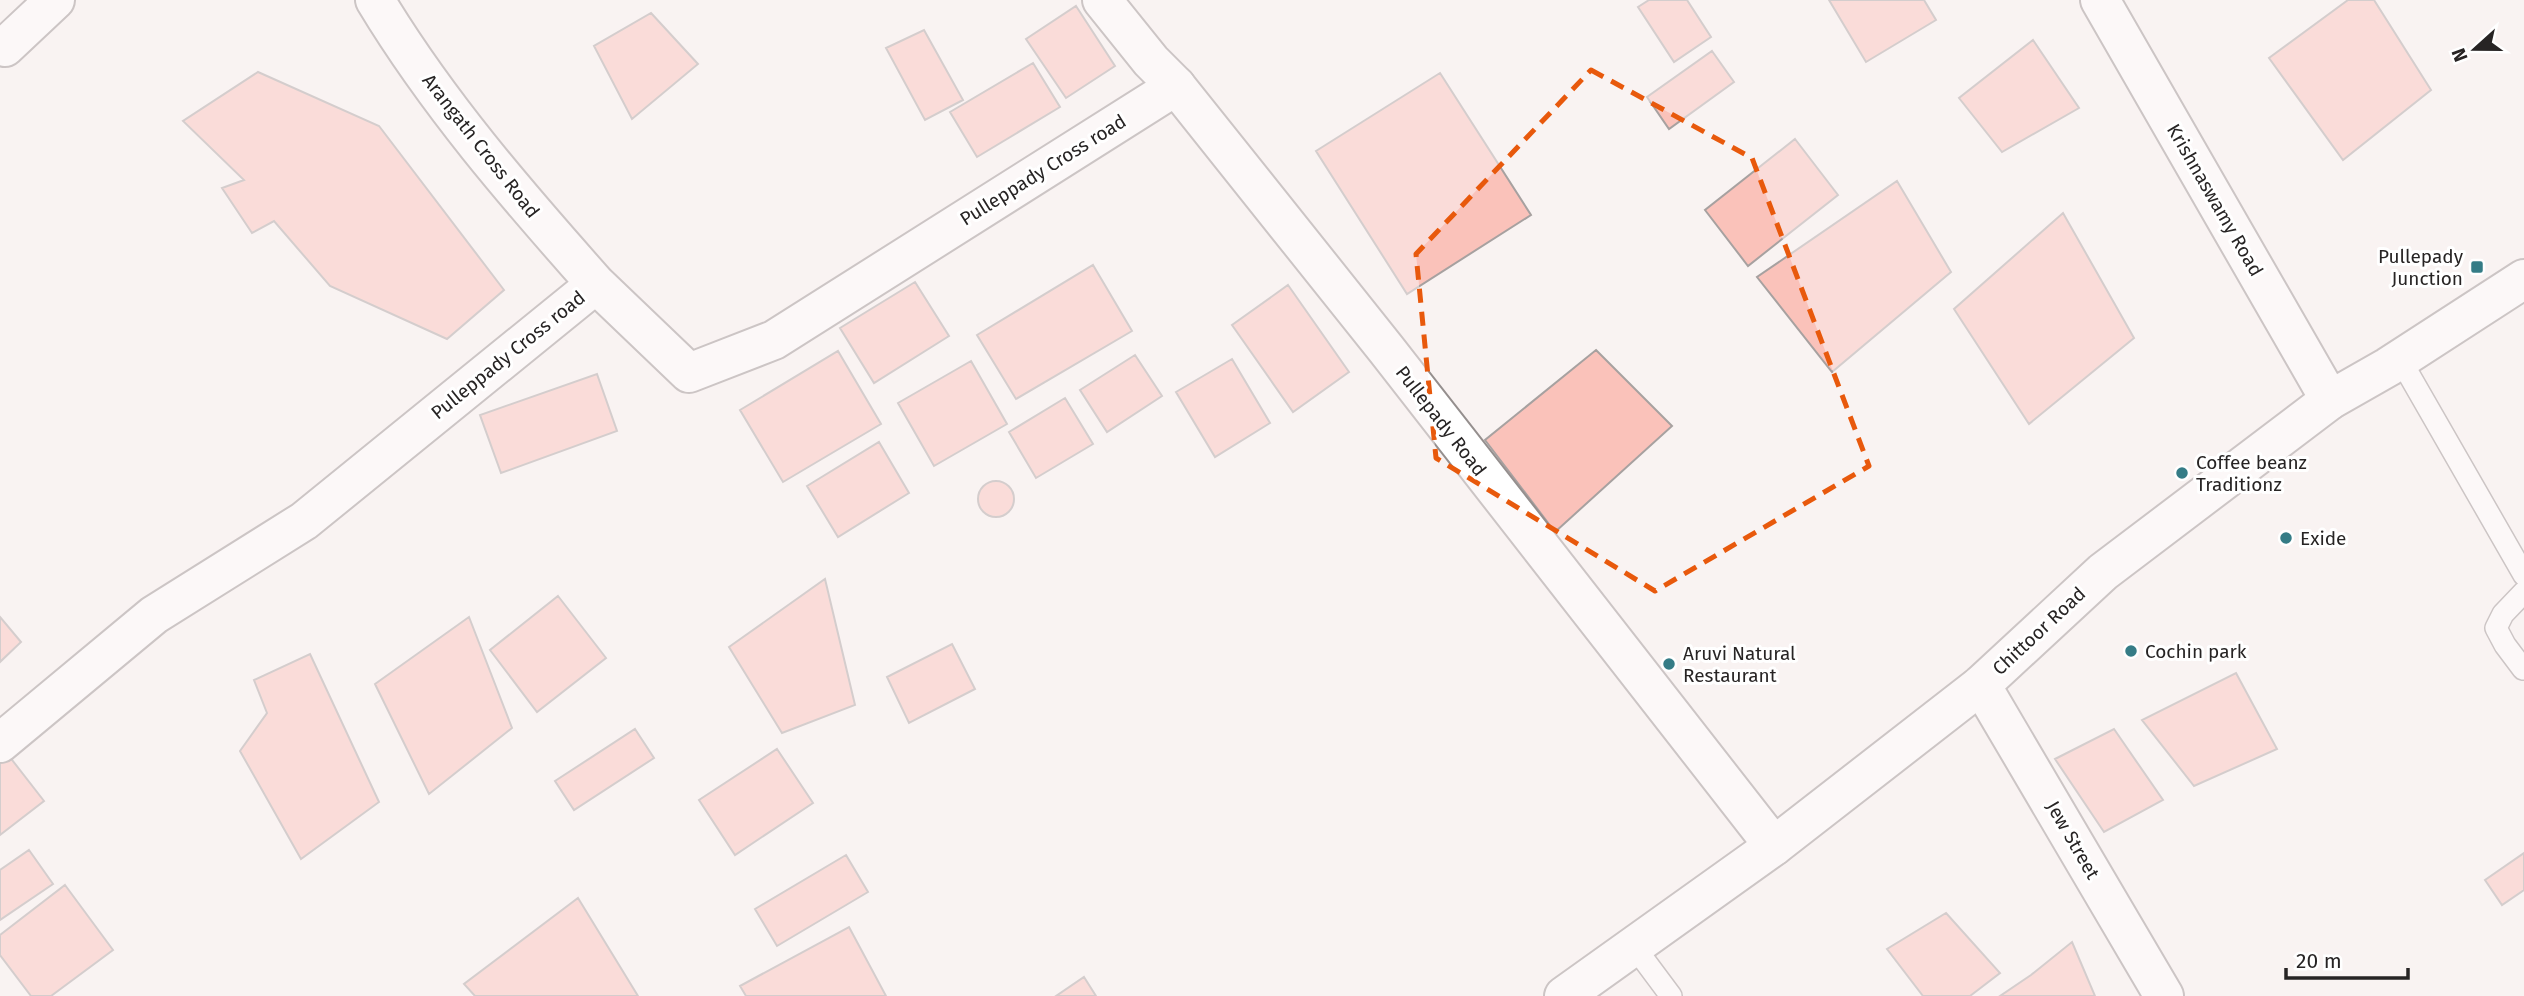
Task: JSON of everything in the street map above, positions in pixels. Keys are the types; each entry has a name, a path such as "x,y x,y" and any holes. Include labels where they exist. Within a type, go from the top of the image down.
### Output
{"street":[{"path":"5,47 55,0"},
{"name":"Arangath Cross Road","path":"375,0 402,46 512,189 596,284"},
{"name":"Pullepady Road","path":"1102,0 1151,61 1175,86 1386,349 1774,846"},
{"name":"Krishnaswamy Road","path":"2100,0 2329,400"},
{"name":"Pulleppady Cross road","path":"0,743 154,615 304,521 596,284 689,373 774,340 1175,86"},
{"name":"Chittoor Road","path":"1564,996 1774,846 1981,685 2104,572 2329,400 2400,359 2524,279"},
{"name":"Jew Street","path":"1981,685 2164,996"}],"lane":[{"path":"2400,359 2524,575"},
{"path":"2523,669 2496,628 2503,614 2524,592"},
{"path":"1633,945 1671,996"}],"highlighted area":[{"path":"1591,70 1752,158 1869,466 1655,591 1436,458 1416,254"}],"building":[{"path":"1649,0 1687,0 1711,37 1674,62 1638,7"},
{"path":"1829,0 1924,0 1936,20 1866,62"},
{"path":"2348,0 2374,0 2431,90 2343,160 2269,58"},
{"path":"1076,6 1115,66 1066,98 1026,39"},
{"path":"651,13 698,64 632,119 594,46"},
{"path":"924,30 963,100 925,120 886,48"},
{"path":"2033,40 2079,108 2002,152 1959,98"},
{"path":"1712,51 1734,82 1669,129 1647,97"},
{"path":"1033,63 1060,107 977,157 950,112"},
{"path":"258,72 379,126 504,290 447,339 330,286 274,221 252,233 222,188 244,180 183,121"},
{"path":"1440,73 1531,215 1407,294 1316,151"},
{"path":"1795,139 1838,195 1748,266 1705,210"},
{"path":"1897,181 1951,272 1832,372 1757,277"},
{"path":"2063,213 2134,338 2029,424 1954,309"},
{"path":"1093,265 1132,331 1016,399 977,335"},
{"path":"915,282 949,336 874,383 840,328"},
{"path":"1288,285 1349,372 1293,412 1232,325"},
{"path":"1596,350 1672,426 1555,532 1485,440"},
{"path":"838,351 881,424 783,482 740,410"},
{"path":"1135,355 1162,396 1107,432 1080,390"},
{"path":"1232,359 1270,423 1215,457 1176,392"},
{"path":"971,361 1007,424 934,466 898,403"},
{"path":"597,374 617,431 501,473 480,415"},
{"path":"1065,398 1093,444 1036,478 1009,432"},
{"path":"879,442 909,493 838,537 807,486"},
{"path":"996,481 1009,486 1014,499 1009,512 996,517 983,512 978,499 983,486"},
{"path":"825,579 855,705 782,733 729,647"},
{"path":"558,596 606,658 537,712 490,650"},
{"path":"0,617 21,642 0,662"},
{"path":"469,617 512,728 429,794 375,684"},
{"path":"952,644 975,689 909,723 887,677"},
{"path":"310,654 379,802 301,859 240,751 267,713 254,680"},
{"path":"2236,673 2277,749 2194,786 2142,720"},
{"path":"635,729 654,758 574,810 555,781"},
{"path":"2114,729 2163,800 2104,832 2055,759"},
{"path":"2,747 44,801 0,835 0,749"},
{"path":"777,749 813,803 735,855 699,800"},
{"path":"29,850 53,884 0,920 0,870"},
{"path":"2524,853 2524,890 2502,905 2485,880"},
{"path":"846,855 868,892 777,946 755,909"},
{"path":"65,885 113,950 51,996 31,996 0,955 0,935"},
{"path":"578,898 638,996 475,996 464,984"},
{"path":"1946,913 2000,973 1970,996 1923,996 1887,949"},
{"path":"849,927 886,996 746,996 740,986"},
{"path":"2072,942 2095,996 2000,996 2031,975"},
{"path":"1084,977 1096,996 1056,996"}],"place":[{"name":"Pullepady Junction","path":"2477,267"},
{"name":"Coffee beanz Traditionz","path":"2182,473"},
{"name":"Exide","path":"2286,538"},
{"name":"Cochin park","path":"2131,651"},
{"name":"Aruvi Natural Restaurant","path":"1669,664"}]}
